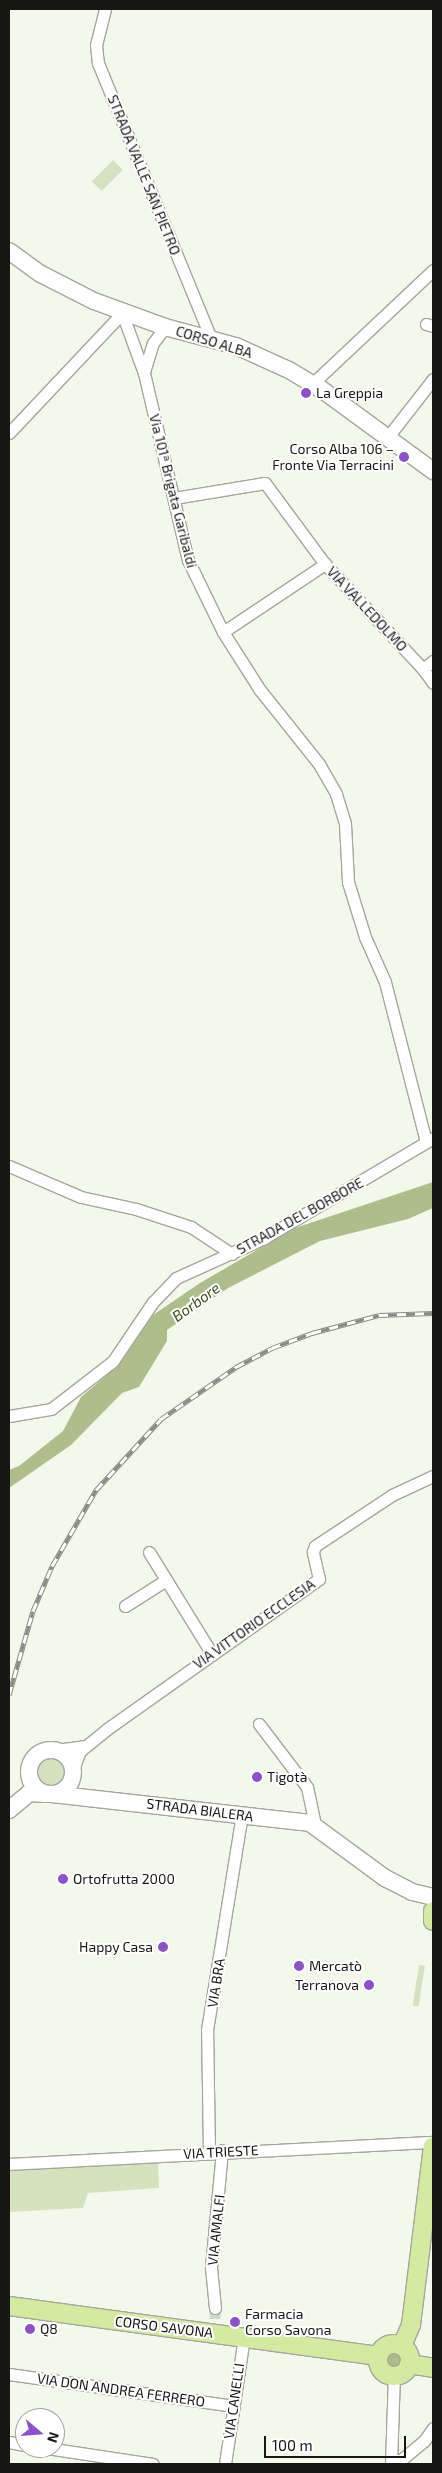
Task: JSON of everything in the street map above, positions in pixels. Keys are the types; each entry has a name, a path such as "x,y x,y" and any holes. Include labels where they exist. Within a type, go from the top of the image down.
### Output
{"main road":[{"path":"402,2346 411,2325 433,2144"},
{"name":"CORSO SAVONA","path":"9,2306 215,2329 244,2337 379,2356"},
{"path":"388,2345 402,2346 409,2354 410,2364 404,2373 394,2376 382,2369 379,2356 388,2345"},
{"path":"410,2364 433,2368"}],"street":[{"name":"STRADA VALLE SAN PIETRO","path":"105,9 96,45 98,63 211,338"},
{"name":"CORSO ALBA","path":"9,251 69,290 122,313 164,327 211,338 259,355 312,384 433,471"},
{"path":"312,384 433,270"},
{"name":"Via 101ª Brigata Garibaldi","path":"122,313 144,373 188,560 223,632 260,690 319,764 336,794 344,824 348,882 365,937 385,982 429,1140"},
{"path":"9,433 122,313"},
{"path":"144,373 153,344 164,327"},
{"path":"387,438 433,378"},
{"path":"174,498 265,482 325,564"},
{"name":"VIA VALLEDOLMO","path":"223,632 325,564 423,669 433,683"},
{"path":"423,669 433,661"},
{"name":"STRADA DEL BORBORE","path":"9,1416 51,1409 113,1361 154,1302 176,1278 201,1264 232,1254 355,1186 429,1140"},
{"path":"9,1166 81,1197 136,1209 191,1227 232,1254"},
{"name":"VIA VITTORIO ECCLESIA","path":"73,1773 77,1757 86,1746 319,1579 312,1552 315,1546 392,1494 433,1476"},
{"path":"149,1552 212,1654"},
{"path":"125,1606 166,1580"},
{"path":"259,1724 307,1787 315,1825"},
{"name":"VIA VITTORIO ECCLESIA","path":"56,1750 86,1746"},
{"path":"14,1801 26,1788 28,1770 37,1754 56,1750 69,1759 77,1788 85,1796"},
{"path":"28,1770 31,1783 49,1794 67,1787 73,1773"},
{"name":"STRADA BIALERA","path":"14,1801 33,1792 85,1796 315,1825 377,1873 412,1892 433,1911"},
{"name":"VIA BRA","path":"210,2152 208,2030 242,1815"},
{"name":"VIA TRIESTE","path":"9,2164 222,2151 433,2144"},
{"name":"VIA AMALFI","path":"215,2308 211,2270 222,2151"},
{"name":"VIA CANELLI","path":"225,2464 244,2337"},
{"name":"VIA DON ANDREA FERRERO","path":"9,2374 234,2406"},
{"path":"394,2376 392,2462 401,2460 424,2441 433,2428"},
{"path":"65,2451 153,2464"}],"shaded area":[{"path":"113,160 123,170 102,191 92,181"},
{"path":"50,1755 61,1760 66,1771 61,1782 50,1787 39,1782 34,1771 39,1760"},
{"path":"419,1965 425,1966 419,2006 413,2005"},
{"path":"158,2163 159,2188 88,2193 83,2208 9,2212 9,2171"}],"water":[{"name":"Borbore","path":"433,1182 433,1208 408,1219 320,1241 228,1288 167,1330 167,1341 139,1387 122,1393 71,1445 9,1488 9,1470 19,1466 63,1431 81,1397 118,1366 153,1315 200,1283 295,1228"},
{"path":"391,2352 397,2352 402,2357 400,2366 391,2368 386,2363 386,2357"}],"tunnel":[{"path":"215,2308 215,2325"}],"railway":[{"path":"9,1695 33,1611 52,1566 96,1490 161,1419 236,1367 272,1348 312,1333 379,1315 433,1313"}],"place":[{"name":"La Greppia","path":"306,393"},
{"name":"Corso Alba 106 – Fronte Via Terracini","path":"404,457"},
{"name":"Tigotà","path":"257,1777"},
{"name":"Ortofrutta 2000","path":"63,1879"},
{"name":"Happy Casa","path":"163,1947"},
{"name":"Mercatò","path":"299,1966"},
{"name":"Terranova","path":"369,1985"},
{"name":"Farmacia Corso Savona","path":"235,2322"},
{"name":"Q8","path":"30,2329"}]}
